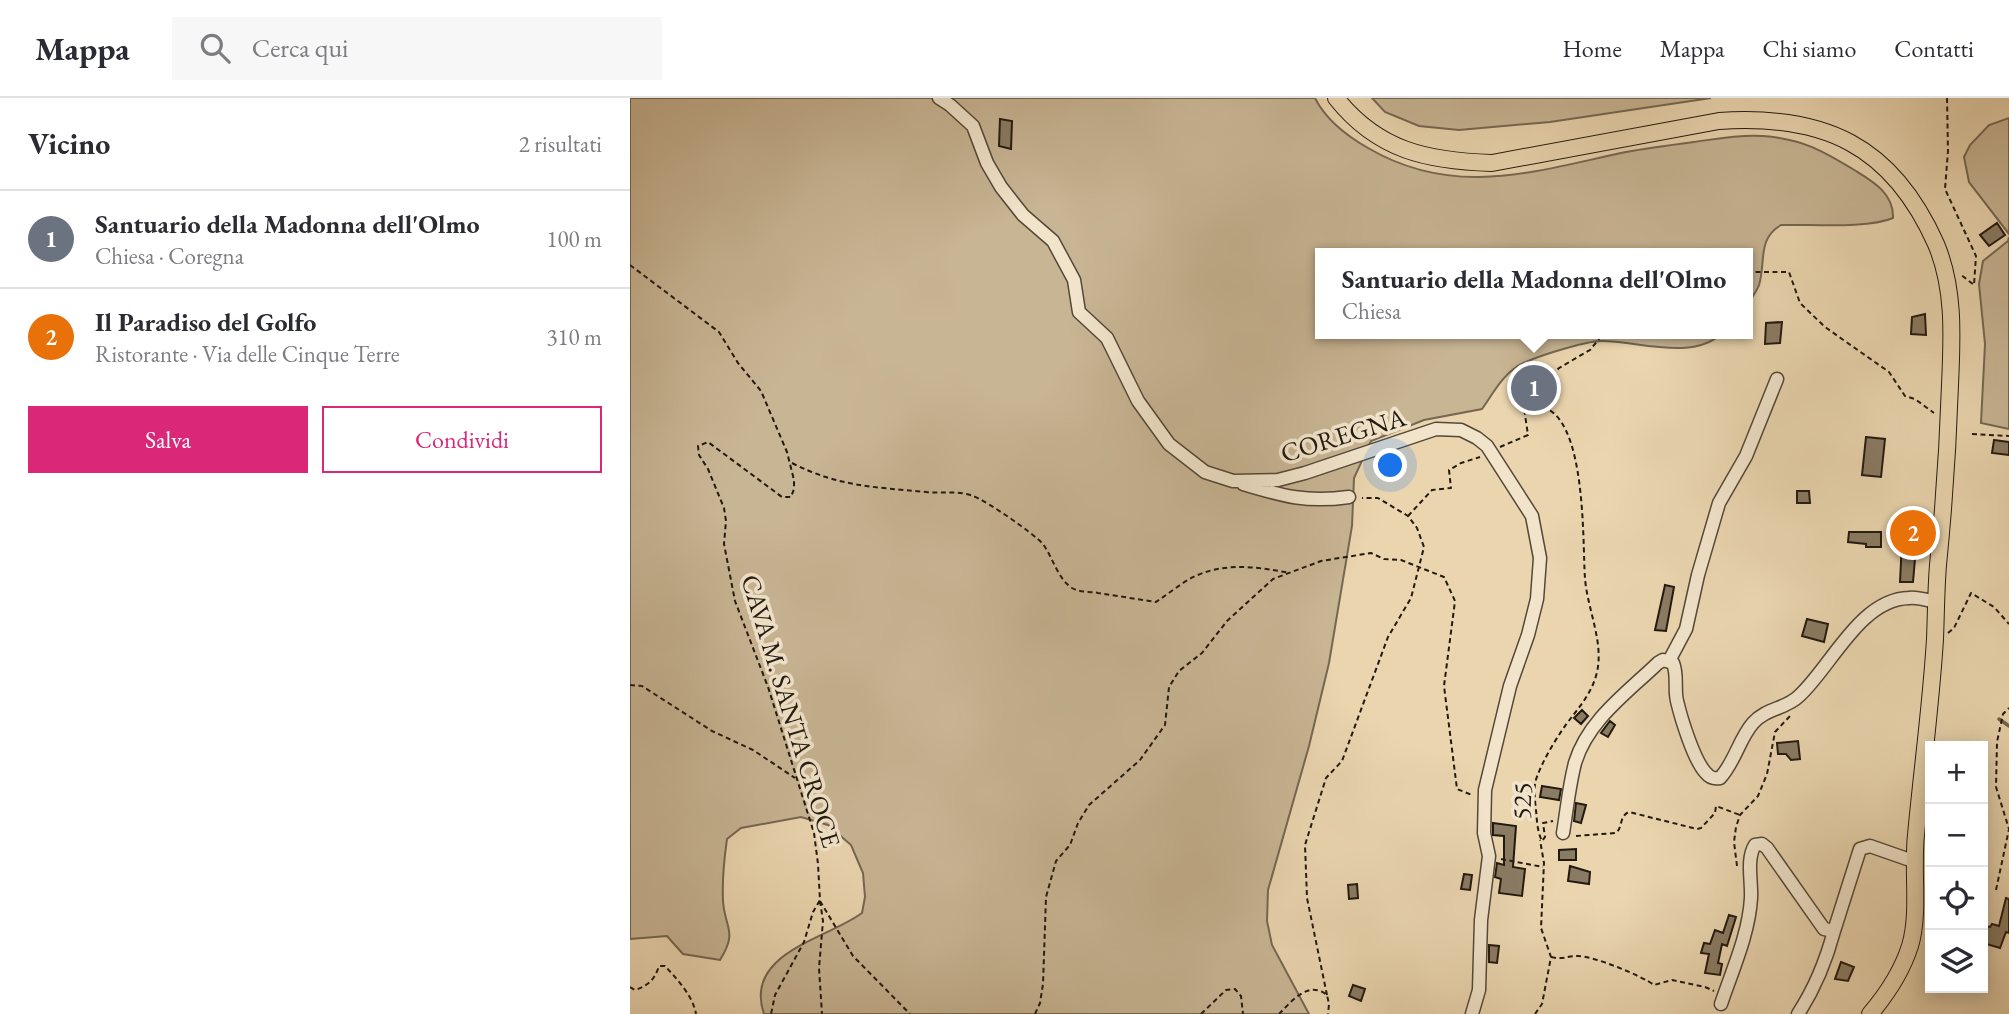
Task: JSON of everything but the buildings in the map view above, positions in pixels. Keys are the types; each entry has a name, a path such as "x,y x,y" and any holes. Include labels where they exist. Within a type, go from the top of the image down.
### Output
{"main road":[{"path":"1336,98 1366,128 1396,148 1453,162 1492,163 1719,121 1755,118 1806,125 1852,144 1891,172 1919,212 1945,269 1950,298 1952,348 1946,478 1935,602 1935,640 1913,861 1914,922 1910,945 1901,968 1883,1000 1870,1014"}],"street":[{"name":"COREGNA","path":"939,98 973,126 987,163 1001,187 1023,215 1053,241 1074,280 1079,312 1107,338 1138,401 1169,444 1205,472 1233,481 1278,480 1436,429 1461,430 1477,438 1491,452 1532,516 1541,558 1537,599 1510,687 1484,800 1483,833 1489,856 1481,920 1479,990 1472,1014"},
{"path":"1669,661 1686,629 1719,502 1746,456 1777,379"},
{"path":"1233,481 1290,498 1329,500 1349,497"},
{"path":"1669,661 1675,668 1676,699 1687,734 1706,774 1711,778 1720,778 1751,726 1760,716 1798,698 1859,624 1874,611 1896,599 1911,597 1935,602"},
{"path":"1563,833 1573,773 1584,740 1600,719 1658,663 1669,661"},
{"path":"1721,1001 1740,947 1751,901 1751,860 1755,845 1762,844 1767,848 1824,929 1835,931"},
{"path":"1798,1014 1821,973 1860,849 1870,846 1913,861"}],"path":[{"path":"1945,269 1963,275 1974,285 1976,256 1945,189 1947,98"},
{"name":"CAVA M. SANTA CROCE","path":"630,264 719,332 738,363 761,391 787,452 794,480 793,494 789,498 782,498 708,442 697,448 724,508 724,544 735,601 768,687 814,833 820,900 813,912 804,943 775,995 771,1014"},
{"path":"1753,272 1789,272 1800,303 1825,327 1889,372 1900,392 1929,408 1936,416"},
{"path":"1408,516 1432,491 1451,488 1449,470 1528,435 1524,408 1547,408 1555,387 1551,376 1559,368 1590,350 1599,339"},
{"name":"525","path":"1547,408 1555,414 1570,440 1578,469 1583,507 1585,577 1598,667 1597,676 1581,708 1571,718 1542,764 1535,784 1535,809 1540,839 1545,840 1544,822 1556,821 1563,833 1577,836 1616,833 1623,816 1629,812 1697,829 1715,813 1716,806 1740,815 1758,796 1766,775 1775,732 1793,713"},
{"path":"1972,434 2009,436"},
{"path":"790,462 812,473 866,488 911,489 926,493 958,492 974,496 995,508 1041,543 1069,586 1080,592 1156,602 1183,582 1221,567 1250,566 1291,573"},
{"path":"1328,1014 1329,1004 1307,898 1305,845 1326,778 1342,761 1388,637 1411,598 1424,547 1417,528 1408,516 1378,498 1349,497"},
{"path":"1035,1014 1043,984 1046,945 1044,922 1048,888 1056,861 1070,845 1077,823 1089,805 1140,760 1165,725 1169,687 1179,671 1202,653 1227,621 1273,579 1321,561 1371,553 1384,559 1401,560 1444,577 1455,601 1444,685 1457,789 1484,800"},
{"path":"1935,640 1954,628 1972,593 1994,607 2009,624"},
{"path":"630,685 642,687 712,731 753,750 796,779"},
{"path":"1996,890 2009,829 1996,787 1997,742 2003,714 2009,708"},
{"path":"1535,1014 1542,1004 1551,957 1541,928 1544,867 1540,839"},
{"path":"1489,856 1544,867"},
{"path":"820,900 822,921 819,968 822,1014"},
{"path":"820,900 853,956 910,1014"},
{"path":"1551,957 1564,960 1577,956 1606,961 1654,985 1672,980 1705,987 1718,993 1721,1001"},
{"path":"630,987 635,990 644,987 656,976 659,966 665,966 679,980 695,1005 696,1014"},
{"path":"1200,1014 1230,989 1235,989 1241,996 1243,1014"},
{"path":"1279,1014 1304,992 1321,990 1327,995"}],"shaded area":[{"path":"630,98 1315,98 1325,113 1352,138 1400,164 1432,173 1464,177 1527,173 1643,149 1728,137 1763,136 1812,147 1863,175 1886,195 1893,218 1854,225 1781,225 1773,231 1765,244 1759,285 1753,295 1753,248 1315,248 1315,339 1714,339 1680,348 1602,341 1557,351 1515,368 1501,382 1482,409 1424,420 1371,441 1354,478 1352,526 1329,663 1309,746 1268,890 1267,921 1272,945 1309,1014 764,1014 761,993 766,976 777,962 792,950 862,913 865,897 863,873 851,845 828,825 801,817 741,828 727,839 723,893 729,936 720,960 683,954 667,936 630,939"},
{"path":"1372,98 1711,98 1550,122 1459,130 1419,126 1385,112"},
{"path":"2009,118 2009,234 1969,182 1964,157 1970,145 1989,125"},
{"path":"2009,237 2009,429 1981,423 1985,344 1979,284 1983,261 2008,241"}],"waterway":[{"path":"1999,719 2009,726"}],"place":[{"name":"Santuario della Madonna dell'Olmo","path":"1534,388"},
{"name":"Il Paradiso del Golfo","path":"1913,533"}]}
